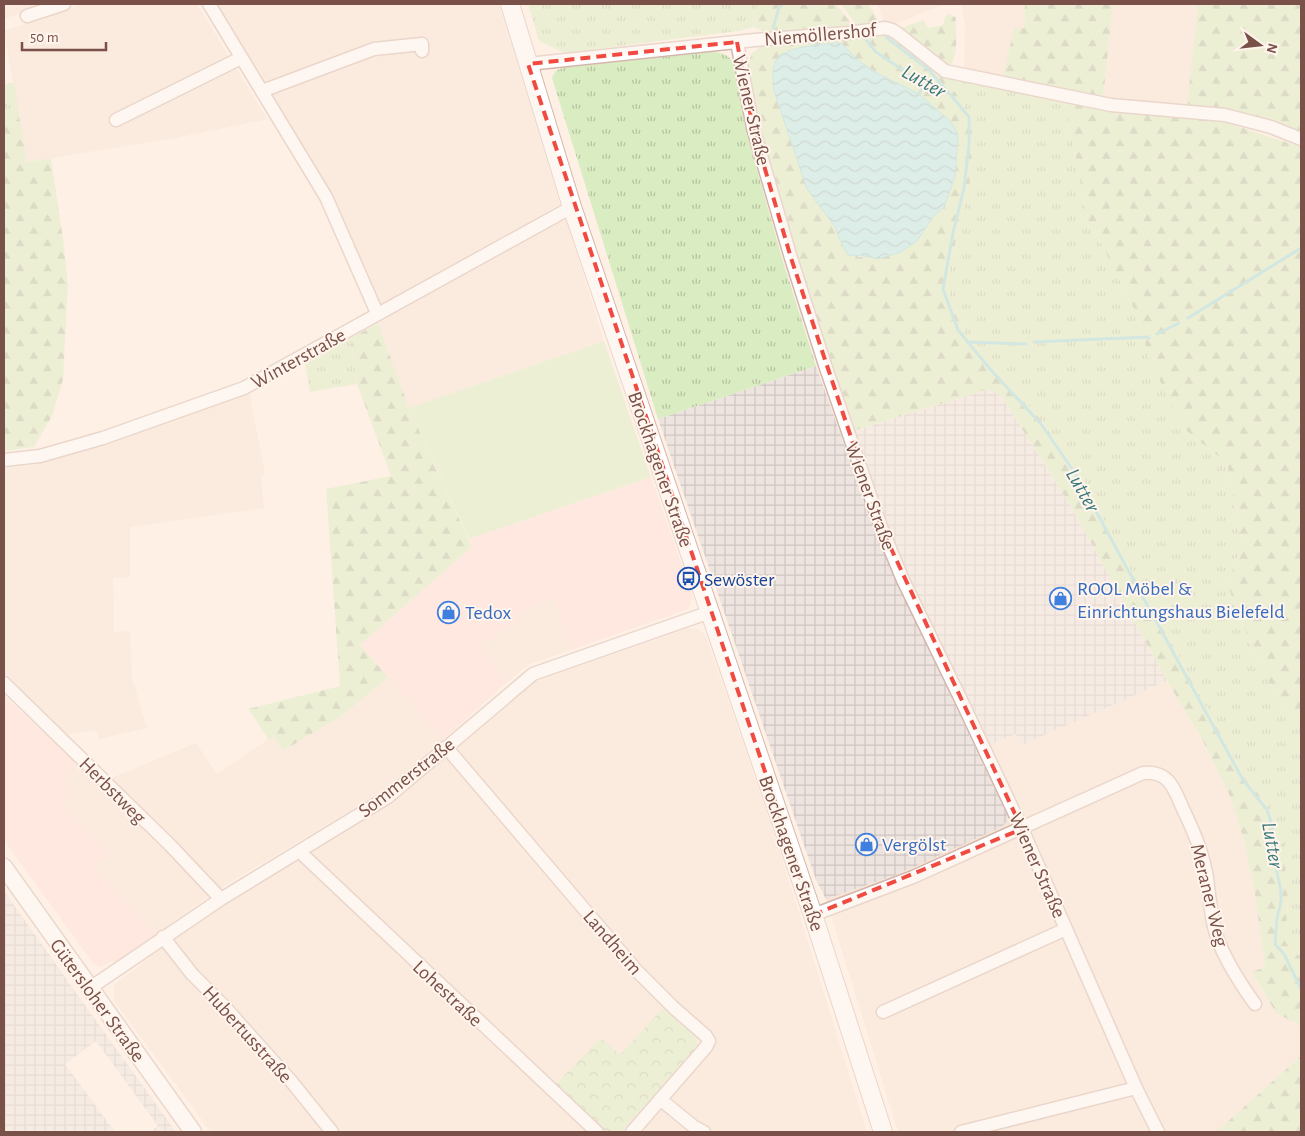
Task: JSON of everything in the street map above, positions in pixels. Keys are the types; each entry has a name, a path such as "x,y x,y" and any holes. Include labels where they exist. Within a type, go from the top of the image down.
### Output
{"main road":[{"name":"Brockhagener Straße","path":"510,4 572,207 813,916 883,1132"}],"street":[{"path":"27,16 64,4"},
{"path":"209,4 326,197 377,314"},
{"name":"Niemöllershof","path":"528,64 885,28 897,33 945,71 1112,105 1225,115 1271,127 1301,139"},
{"name":"Wiener Straße","path":"737,42 753,128 825,365 881,527 903,580 1022,829 1136,1088 1158,1132"},
{"path":"262,91 374,49 422,44 422,51"},
{"path":"116,120 241,58"},
{"name":"Winterstraße","path":"4,460 40,456 103,438 244,388 572,207"},
{"name":"Sommerstraße","path":"90,988 221,899 388,797 533,674 710,612"},
{"name":"Herbstweg","path":"4,683 170,845 221,899"},
{"name":"Landheim","path":"446,748 637,971 674,1008 706,1036 708,1041 706,1047 632,1132"},
{"name":"Meraner Weg","path":"813,916 904,880 1022,829 1143,773 1153,772 1172,782 1200,848 1207,877 1210,908 1220,944 1245,990 1255,1004"},
{"name":"Lohestraße","path":"300,852 597,1132"},
{"name":"Gütersloher Straße","path":"4,867 192,1132"},
{"name":"Wiener Straße","path":"883,1012 1066,929"},
{"name":"Hubertusstraße","path":"163,937 192,974 223,1005 291,1081 332,1132"},
{"path":"961,1132 1136,1088"},
{"path":"660,1099 693,1126 704,1132"}],"highlighted area":[{"path":"737,42 753,128 791,258 881,527 1022,829 813,915 528,64"}],"shaded area":[{"path":"4,4 46,4 4,19"},
{"path":"82,4 197,4 267,119 176,138 27,162 4,31"},
{"path":"217,4 499,4 560,204 383,305 377,302 282,116"},
{"path":"878,4 945,4 893,25 884,24"},
{"path":"961,4 1025,4 1024,28 1014,28 1003,78 964,71 965,24"},
{"path":"1113,4 1198,4 1187,105 1103,99"},
{"path":"566,219 604,341 409,408 378,323"},
{"path":"816,366 874,528 895,578 1008,817 1002,827 896,875 826,899 816,880 658,419"},
{"path":"986,390 993,391 1002,397 1073,510 1167,681 1022,745 1016,734 990,745 908,580 853,431"},
{"path":"249,392 265,472 261,479 264,508 130,527 130,577 113,578 114,632 130,631 132,678 147,728 99,739 96,730 64,735 4,676 4,468 35,465"},
{"path":"651,477 693,597 688,609 571,650 554,599 518,613 521,621 478,646 508,681 443,740 360,645 472,547 469,539"},
{"path":"554,599 571,650 530,664 508,681 478,646 520,621 518,613"},
{"path":"689,628 698,629 706,636 777,842 867,1132 211,1132 114,1001 114,985 161,949 225,906 392,804 534,682"},
{"path":"388,677 443,740 383,791 217,890 156,934 93,866 110,854 63,807 68,801 66,775 77,763 109,779 196,743 217,774 273,736 284,751 342,716"},
{"path":"1167,681 1202,739 1229,794 1245,844 1255,894 1265,967 1252,972 1276,1013 1301,1026 1301,1056 1216,1132 898,1132 826,899 896,875 1005,824 1008,817 1007,813 984,765 996,759 990,745 1017,734 1022,745"},
{"path":"4,696 77,763 66,775 68,801 63,807 110,853 93,866 156,934 114,964 112,961 101,967 93,963 4,840"},
{"path":"4,891 176,1132 150,1132 158,1126 96,1041 65,1064 115,1132 4,1132"}],"green space":[{"path":"528,4 757,4 754,27 739,31 564,53 539,41"},
{"path":"757,4 836,4 854,27 766,34 754,27"},
{"path":"841,4 868,4 876,16 879,25 858,27"},
{"path":"1025,4 1113,4 1103,99 1003,78 1014,28 1024,28"},
{"path":"1198,4 1301,4 1301,131 1247,113 1187,105"},
{"path":"948,14 956,18 956,52 948,68 898,29 923,20 928,28 943,25"},
{"path":"888,33 940,73 971,113 973,148 968,190 947,286 956,314 972,341 1042,421 1074,469 1173,645 1244,777 1270,808 1283,841 1288,902 1285,942 1301,958 1301,1026 1276,1013 1252,972 1265,967 1255,894 1245,844 1229,794 1202,739 1167,681 1073,510 1002,397 993,391 986,390 853,431 796,254 758,127 748,64 752,53 762,46","holes":["836,43 842,44 859,61 919,94 958,134 955,177 944,207 933,217 917,241 878,259 865,256 859,257 843,247 835,227 807,189 774,91 772,76 785,51"]},
{"path":"713,52 727,56 736,68 745,127 782,258 816,366 658,419 552,78 558,70 568,67"},
{"path":"940,73 1065,102 1089,228 1097,235 1135,311 1143,335 1184,429 1227,463 1242,545 1227,584 1261,669 1301,731 1301,958 1285,942 1288,902 1270,808 1244,777 1173,645 1074,469 1042,421 972,341 956,314 947,286 968,190"},
{"path":"14,82 20,119 4,124 4,85"},
{"path":"1065,102 1111,111 1224,122 1301,147 1301,731 1261,669 1227,584 1242,545 1227,463 1184,429 1149,359 1135,311 1097,235 1089,228"},
{"path":"20,119 27,162 51,158 68,284 63,379 53,414 34,447 4,451 4,124"},
{"path":"378,323 409,408 472,547 360,645 388,677 342,716 283,751 273,737 269,740 248,709 340,686 326,489 391,476 357,384 351,338"},
{"path":"351,338 357,384 310,392 305,364"},
{"path":"604,341 651,477 469,539 409,408"},
{"path":"665,1006 695,1034 698,1046 621,1132 606,1132 555,1085 601,1038 620,1055"},
{"path":"1301,1056 1301,1132 1216,1132"}],"water":[{"path":"842,44 859,61 875,72 919,94 951,122 958,134 955,177 944,207 933,217 917,241 901,252 878,259 848,255 835,227 807,189 774,91 773,67 780,55 803,47"}],"waterway":[{"path":"773,28 782,4"},
{"name":"Lutter","path":"863,36 876,52 916,79 950,94 969,117 969,145 964,188 953,233 943,289 958,330 990,369 1041,424 1075,473 1243,780 1267,810 1272,825 1276,868 1281,891 1275,944 1284,954 1301,989"},
{"path":"886,37 929,70 948,92"},
{"path":"919,94 925,83"},
{"path":"1188,318 1301,248"},
{"path":"1157,334 1179,323"},
{"path":"1034,342 1149,338"},
{"path":"968,342 1026,344"}],"place":[{"name":"Sewöster","path":"688,579"},
{"name":"ROOL Möbel & Einrichtungshaus Bielefeld","path":"1061,599"},
{"name":"Tedox","path":"449,612"},
{"name":"Vergölst","path":"866,844"}]}
